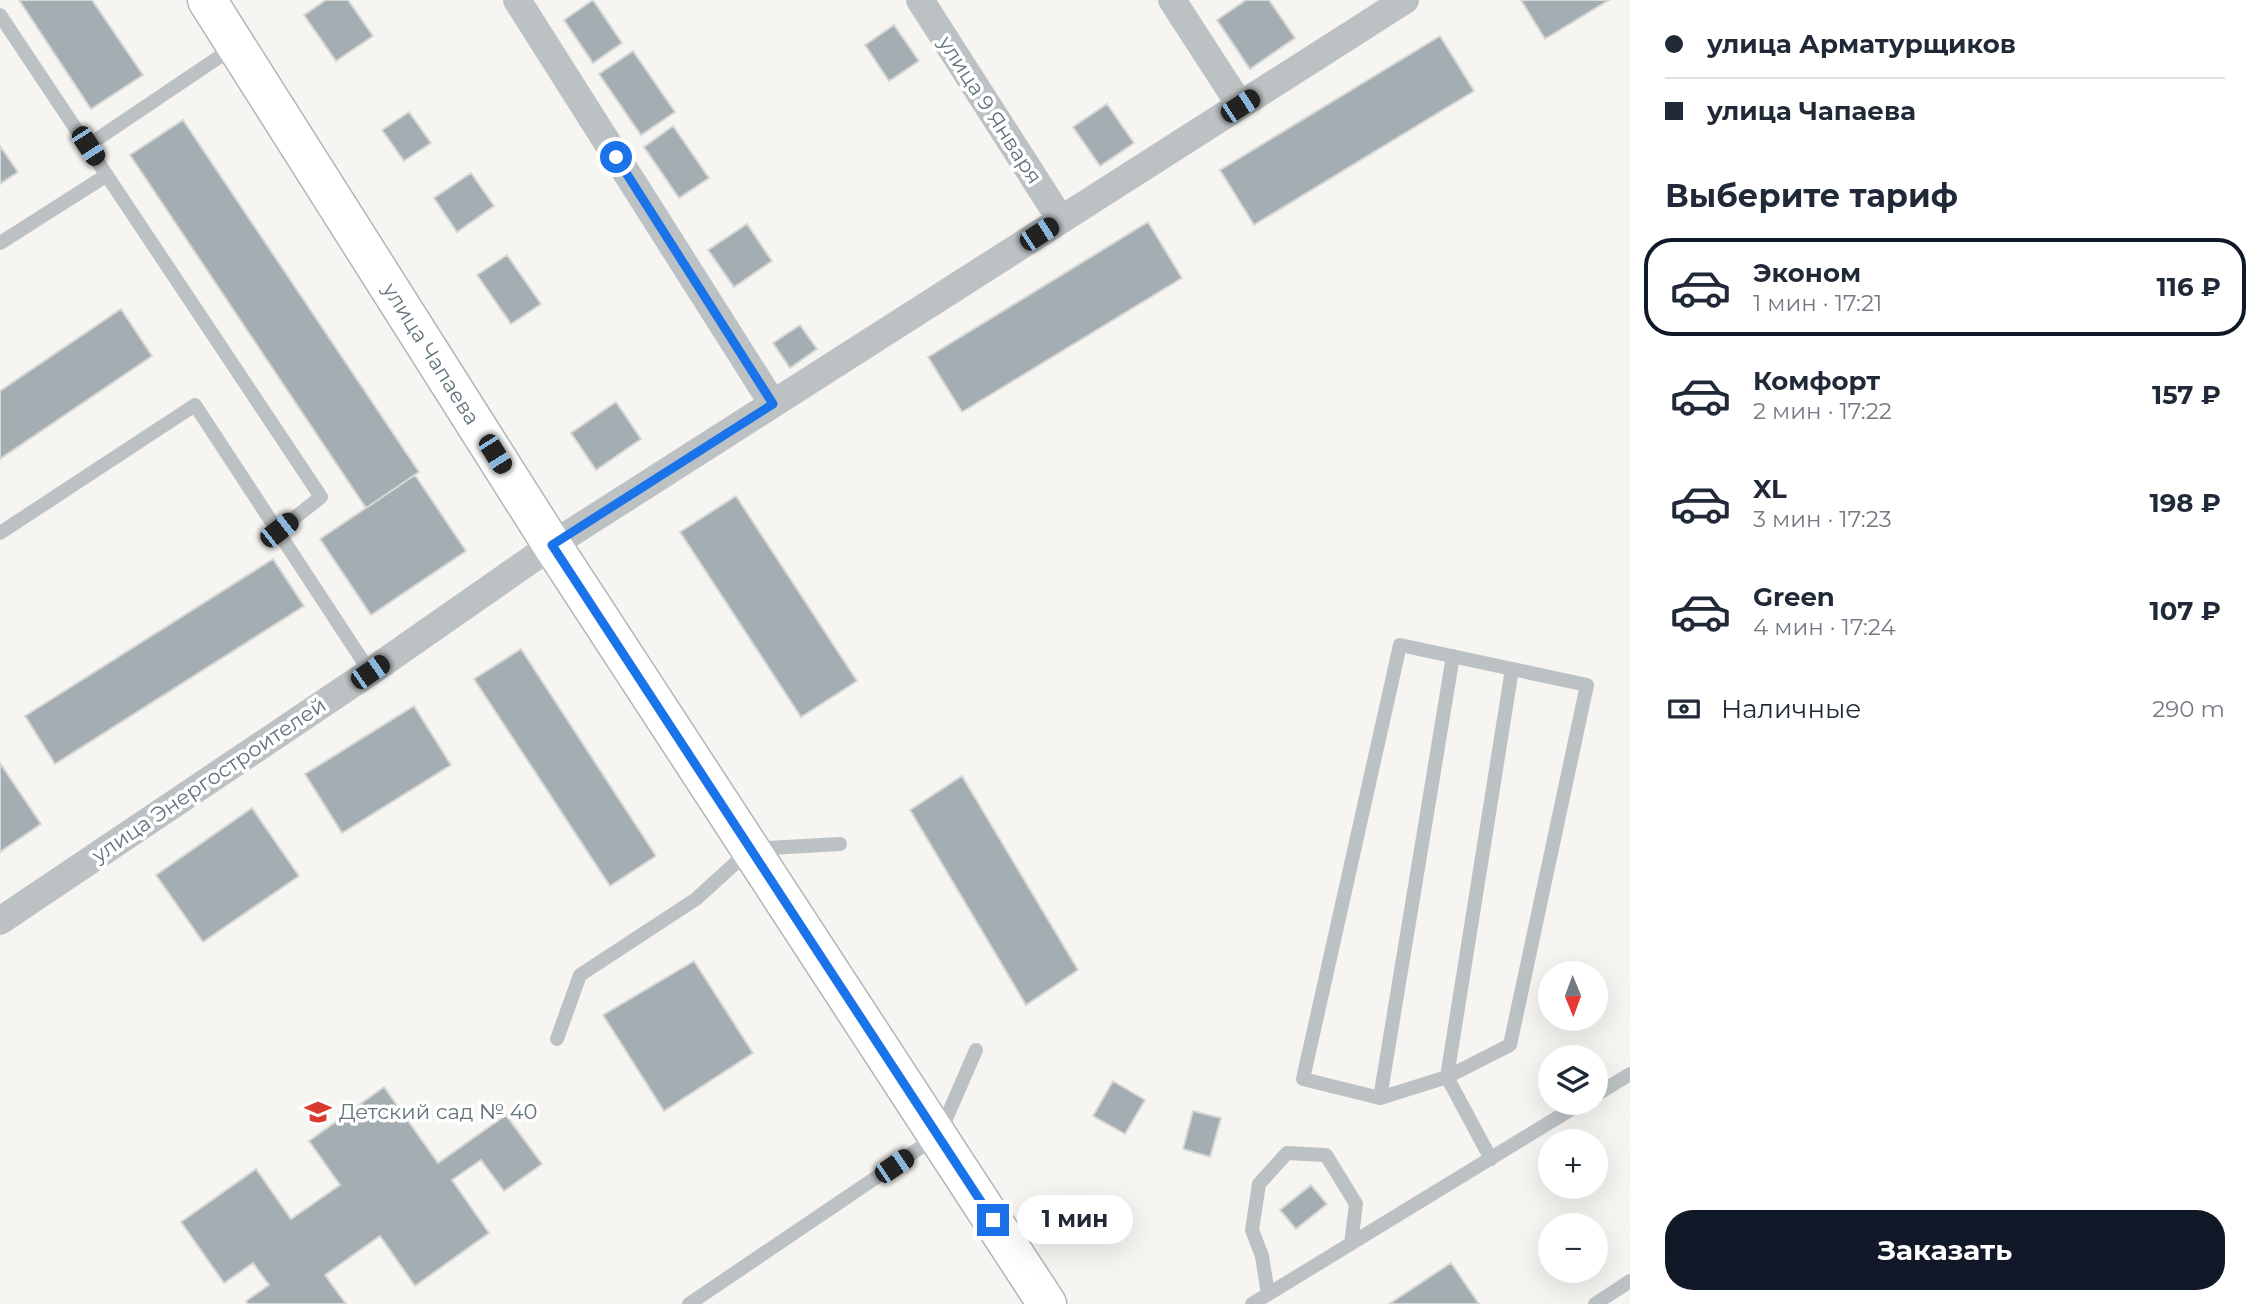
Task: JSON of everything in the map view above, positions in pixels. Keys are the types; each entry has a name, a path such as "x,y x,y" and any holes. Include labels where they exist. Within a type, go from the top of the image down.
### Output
{"street":[{"name":"улица Чапаева","path":"207,0 552,545 1047,1304"},
{"path":"517,0 773,404"},
{"name":"улица 9 Января","path":"920,0 1061,220"},
{"path":"1172,0 1240,106"},
{"name":"улица Энергостроителей","path":"0,921 370,672 552,545 1405,0"}],"lane":[{"path":"0,15 321,498 279,530"},
{"path":"88,146 236,46"},
{"path":"0,243 107,175"},
{"path":"0,533 195,405 370,672"},
{"path":"1400,645 1453,656 1587,685 1510,1045 1447,1077 1380,1098 1303,1079 1400,645"},
{"path":"1380,1098 1453,656"},
{"path":"1491,1159 1447,1077 1512,669"},
{"path":"557,1040 580,975 696,899 751,849 840,845"},
{"path":"690,1304 939,1135 976,1051"},
{"path":"1608,1088 1630,1074"},
{"path":"1252,1304 1562,1115"},
{"path":"1268,1294 1262,1256 1252,1230 1259,1184 1287,1153 1326,1155 1356,1204 1351,1244"},
{"path":"1595,1304 1630,1281"}],"building":[{"path":"19,0 92,0 143,75 91,109"},
{"path":"326,0 348,0 373,36 336,61 304,15"},
{"path":"593,0 622,43 593,63 564,20"},
{"path":"1246,0 1269,0 1295,38 1250,69 1217,20"},
{"path":"1521,0 1609,0 1545,39"},
{"path":"894,25 919,61 889,81 865,45"},
{"path":"1440,36 1474,91 1254,225 1220,170"},
{"path":"633,51 675,112 641,135 599,74"},
{"path":"1107,104 1134,143 1100,166 1073,127"},
{"path":"409,112 431,143 404,161 382,130"},
{"path":"183,120 419,472 366,508 130,155"},
{"path":"673,126 709,178 679,198 644,147"},
{"path":"0,146 18,172 0,184"},
{"path":"471,173 494,206 457,232 434,198"},
{"path":"1148,222 1182,278 962,412 928,357"},
{"path":"747,224 772,261 734,287 708,250"},
{"path":"507,255 541,304 511,324 477,275"},
{"path":"121,309 152,356 0,459 0,391"},
{"path":"800,325 817,349 790,368 773,343"},
{"path":"616,402 641,439 596,470 571,433"},
{"path":"415,475 466,551 371,615 320,539"},
{"path":"736,496 857,681 801,717 680,532"},
{"path":"273,559 304,606 55,764 25,716"},
{"path":"521,649 656,856 610,886 474,679"},
{"path":"414,706 451,765 342,833 305,774"},
{"path":"0,763 41,824 0,852"},
{"path":"962,776 1078,970 1026,1005 910,810"},
{"path":"252,808 299,876 203,942 156,875"},
{"path":"694,961 753,1053 664,1111 603,1015"},
{"path":"1113,1081 1145,1100 1125,1134 1093,1116"},
{"path":"384,1087 438,1163 506,1115 542,1164 504,1191 481,1160 452,1180 489,1233 415,1286 380,1236 325,1275 346,1304 248,1304 246,1301 269,1285 253,1263 224,1283 181,1222 256,1169 291,1219 340,1185 309,1141"},
{"path":"1193,1111 1221,1118 1210,1157 1183,1149"},
{"path":"1311,1185 1327,1204 1296,1229 1280,1210"},
{"path":"1451,1263 1479,1304 1389,1304"}],"place":[{"name":"Детский сад № 40","path":"318,1112"}],"route":[{"path":"616,157 773,404 552,545 993,1220"}]}
